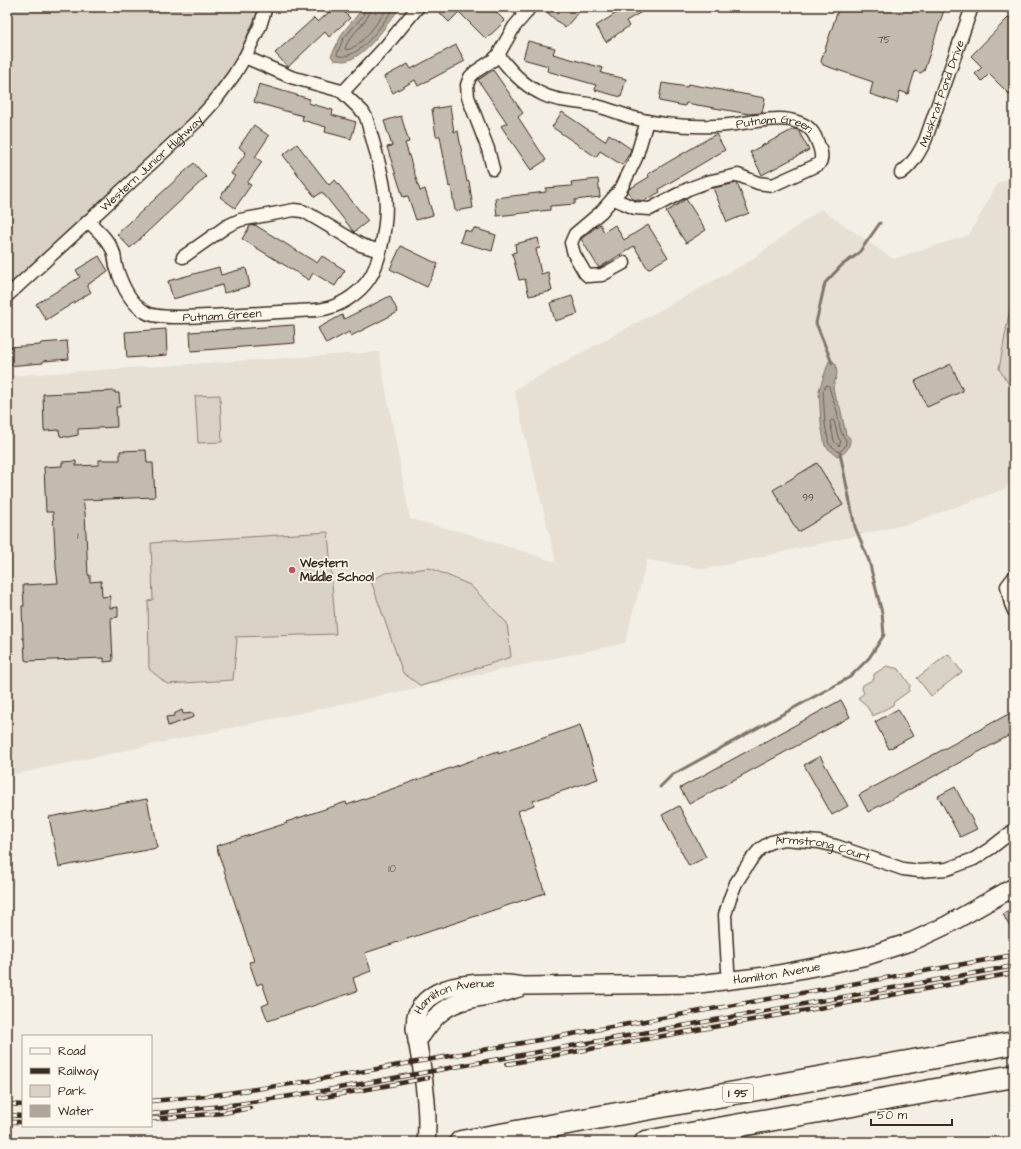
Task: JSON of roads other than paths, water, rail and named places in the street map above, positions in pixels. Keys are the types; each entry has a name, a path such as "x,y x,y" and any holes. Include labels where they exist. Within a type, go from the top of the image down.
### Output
{"highway":[{"name":"I 95","path":"462,1142 1014,1043"},
{"path":"646,1142 1014,1076"},
{"path":"846,1106 951,1098 1014,1091"}],"main road":[{"name":"Hamilton Avenue","path":"426,1142 428,1130 426,1103 415,1028 416,1016 429,998 436,993 460,985 483,983 502,983 523,986 699,984 773,975 867,956 913,941 946,925 1014,887"}],"street":[{"name":"Western Junior Highway","path":"7,296 88,221 118,196 196,122 223,90 245,57 260,26 266,7"},
{"path":"343,92 375,59 418,7"},
{"name":"Muskrat Pond Drive","path":"901,173 908,168 926,141 972,7"},
{"path":"493,169 488,149 468,97 468,82 472,74 498,55 524,9"},
{"name":"Putnam Green","path":"498,55 519,79 545,96 595,105 632,118 683,126 743,124 779,119 795,121 807,126 814,132 821,153 821,160 817,165 776,184 763,185 734,175 688,189 650,209 635,208 614,198"},
{"name":"Putnam Green","path":"88,221 110,245 119,274 128,295 139,308 155,316 192,316 327,309 348,299 368,281 373,272 380,251 386,212 384,185 366,117 343,92 337,89 287,76 245,57"},
{"path":"624,263 602,275 588,276 584,273 574,254 571,247 572,240 575,234 601,212 614,198 627,180 643,140 647,121"},
{"path":"183,257 234,223 247,219 298,210 307,213 361,245 380,251"},
{"path":"1011,582 1011,604 1014,611"},
{"name":"Armstrong Court","path":"731,981 728,970 725,915 730,898 736,883 750,861 760,849 772,842 784,840 819,842 842,848 902,869 919,871 947,869 974,859 1014,830"}],"water":[{"path":"363,7 401,7 376,39 360,54 352,59 344,61 334,60 331,56 343,32"},
{"path":"832,360 836,364 837,374 833,387 835,397 840,407 846,434 850,438 847,450 837,456 825,446 821,424 819,390 829,361"}],"waterway":[{"path":"832,363 816,323 825,283 842,265 858,254 880,223"},
{"path":"660,787 672,775 850,677 869,658 884,635 882,613 869,561 855,527 840,453"}],"railway":[{"path":"152,1101 207,1096 304,1082 1014,955"},
{"path":"152,1114 239,1104 322,1091 1014,966"},
{"path":"507,1064 1014,973"},
{"path":"319,1098 428,1078"},
{"path":"7,1104 22,1105"},
{"path":"152,1119 224,1113 250,1108"},
{"path":"7,1115 22,1116"},
{"path":"7,1122 22,1122"}],"place":[{"name":"Western Middle School","path":"292,570"}]}
